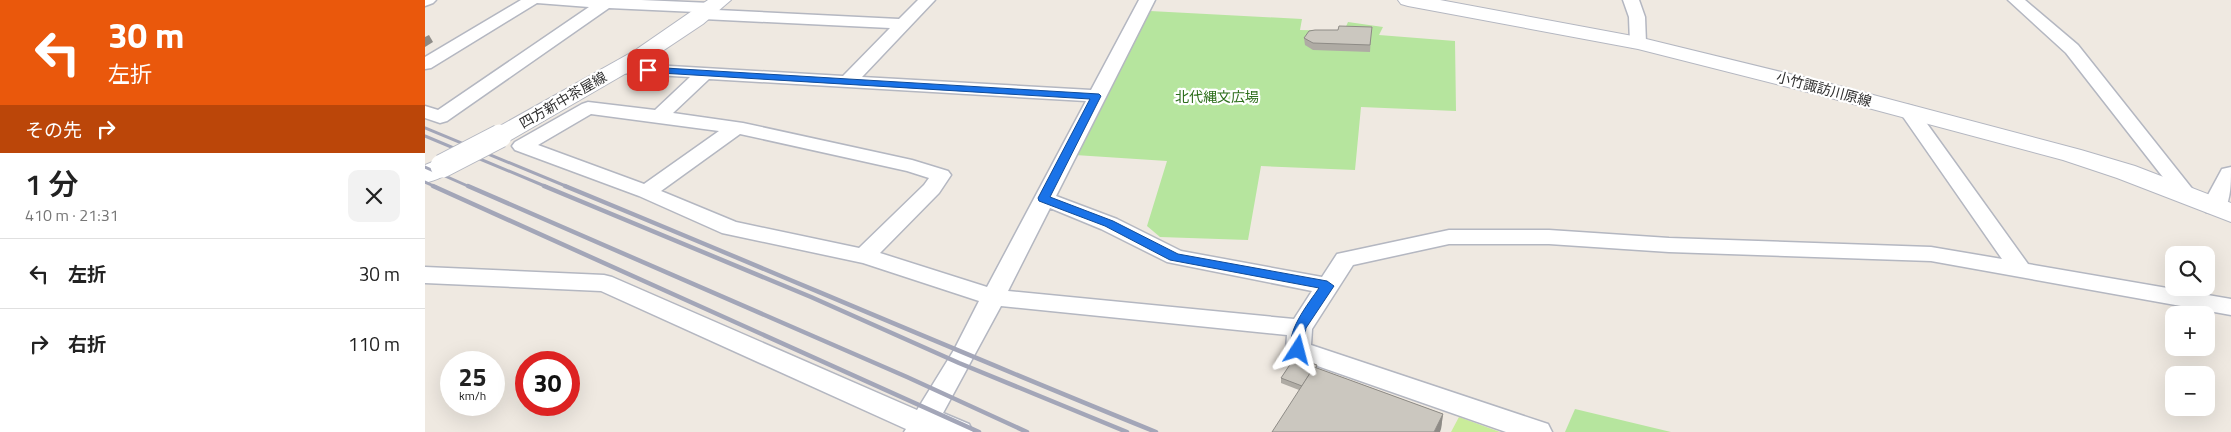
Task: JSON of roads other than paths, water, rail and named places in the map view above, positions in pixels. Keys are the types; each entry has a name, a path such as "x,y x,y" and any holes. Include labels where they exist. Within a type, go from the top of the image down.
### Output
{"main road":[{"name":"小竹諏訪川原線","path":"1408,0 1638,43 1908,111 2072,155 2223,209"},
{"name":"四方新中茶屋線","path":"433,170 564,102 711,7"}],"street":[{"path":"425,64 532,0"},
{"path":"542,0 711,7 903,24"},
{"path":"847,82 927,0"},
{"path":"922,424 959,363 1147,0"},
{"path":"1631,0 1637,17 1638,43"},
{"path":"2016,0 2073,49 2187,195"},
{"path":"425,112 439,117 604,4"},
{"path":"619,68 1096,96"},
{"path":"659,116 705,73"},
{"path":"864,256 932,189 941,175 912,166 736,128 659,116 588,108 523,146 646,192 730,228 864,256 910,269 992,297 1300,328"},
{"path":"1908,111 2021,270"},
{"path":"646,192 736,128"},
{"path":"2223,209 2231,174"},
{"path":"1043,198 1109,224 1175,257 1327,286"},
{"path":"1538,432 1298,350 1300,328 1345,259 1449,237 1549,237 1669,246 1931,254 2231,307"},
{"path":"425,275 604,283 922,424 959,432"}],"railway":[{"path":"425,128 568,187"},
{"path":"425,136 547,187"},
{"path":"425,167 470,187"},
{"path":"425,182 436,187"},
{"path":"433,186 979,432"},
{"path":"468,186 907,377 1027,432"},
{"path":"544,186 811,297 959,363 1127,432"},
{"path":"565,186 1156,432"}],"park label":[{"name":"北代縄文広場","path":"1217,97"}]}
